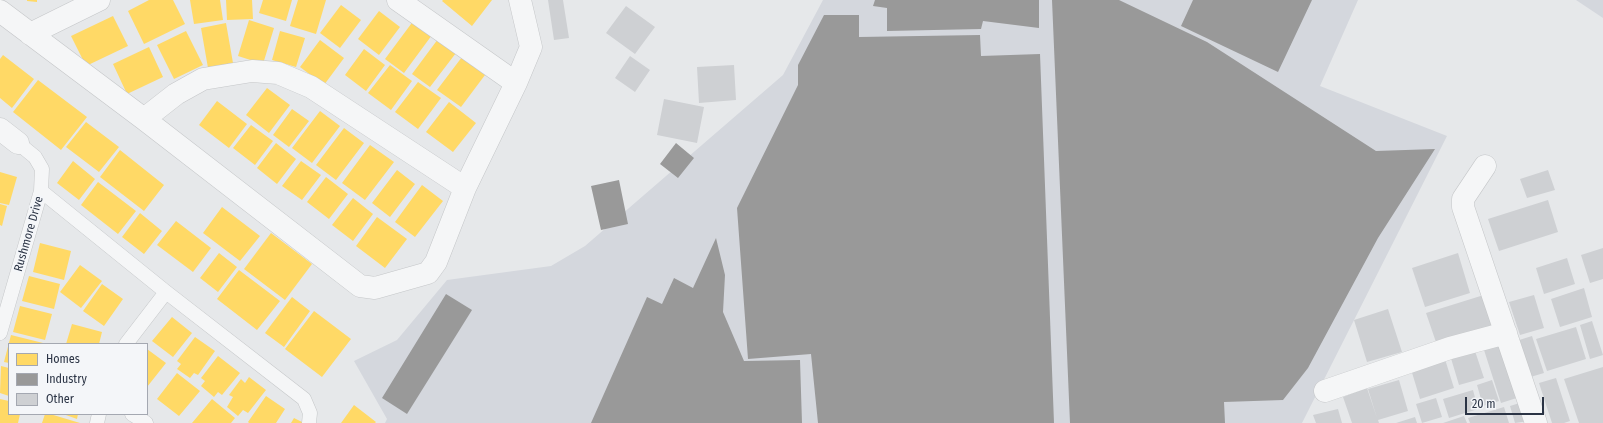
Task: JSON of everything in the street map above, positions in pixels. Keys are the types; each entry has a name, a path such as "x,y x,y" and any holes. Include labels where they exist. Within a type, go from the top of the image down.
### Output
{"street":[{"path":"30,34 99,0"},
{"path":"398,0 516,83"},
{"path":"0,12 144,119 360,286 375,288 428,273 436,262 465,188 516,83 531,46 520,0"},
{"path":"144,119 176,94 204,79 252,72 278,73 311,87 465,188"},
{"path":"0,129 18,143"},
{"path":"1485,166 1463,199 1463,207 1536,423"},
{"path":"1325,390 1450,348 1506,332"}],"lane":[{"name":"Rushmore Drive","path":"0,333 41,191 42,169 35,157 18,143"},
{"path":"41,191 166,292 304,399 310,413 309,423"},
{"path":"127,343 166,292"},
{"path":"134,415 146,423"}],"shaded area":[{"path":"823,0 1358,0 1320,86 1447,136 1302,423 385,423 387,419 354,361 397,340 447,280 551,266 585,246 783,75"},
{"path":"1576,0 1603,0 1603,18"}],"building: Homes":[{"path":"37,0 37,2 27,1"},
{"path":"149,0 173,0 185,24 144,44 128,11"},
{"path":"190,0 220,0 223,20 194,24"},
{"path":"226,0 252,0 253,19 227,20"},
{"path":"263,0 292,0 286,21 259,13"},
{"path":"298,0 326,0 316,34 290,26"},
{"path":"492,0 472,26 442,1"},
{"path":"341,5 361,20 340,48 320,33"},
{"path":"379,11 400,27 379,55 358,39"},
{"path":"113,16 128,46 86,66 71,36"},
{"path":"249,20 274,28 263,64 238,56"},
{"path":"414,20 432,35 404,73 385,59"},
{"path":"226,23 233,63 208,68 201,28"},
{"path":"186,31 203,65 174,79 157,45"},
{"path":"280,31 305,38 296,67 272,60"},
{"path":"441,35 459,49 430,87 412,74"},
{"path":"320,40 344,58 324,85 300,67"},
{"path":"149,47 163,77 127,94 113,64"},
{"path":"364,49 385,65 366,91 345,75"},
{"path":"3,55 34,79 12,108 0,98 0,59"},
{"path":"462,57 485,75 461,107 437,90"},
{"path":"390,65 412,81 391,110 368,93"},
{"path":"38,80 87,117 61,150 13,112"},
{"path":"418,82 441,98 418,129 395,112"},
{"path":"267,88 290,105 269,133 246,115"},
{"path":"217,101 247,124 229,148 199,125"},
{"path":"449,102 476,123 453,152 426,132"},
{"path":"292,109 309,121 289,147 273,135"},
{"path":"320,111 340,126 312,163 292,148"},
{"path":"86,122 119,147 99,172 66,147"},
{"path":"251,125 273,141 255,165 233,148"},
{"path":"344,128 364,143 336,180 316,165"},
{"path":"276,143 296,159 277,184 257,168"},
{"path":"370,145 394,162 365,200 342,183"},
{"path":"120,150 164,185 144,211 100,177"},
{"path":"73,161 95,179 79,200 57,183"},
{"path":"301,161 321,175 302,200 282,186"},
{"path":"397,170 415,184 390,217 372,203"},
{"path":"0,172 17,177 9,205 0,203"},
{"path":"326,177 348,194 329,219 307,202"},
{"path":"98,182 136,211 118,234 81,205"},
{"path":"422,185 443,201 415,237 395,222"},
{"path":"353,198 373,214 353,241 332,225"},
{"path":"0,204 7,206 2,226 0,225"},
{"path":"222,207 260,236 240,261 203,233"},
{"path":"140,213 162,231 144,254 122,237"},
{"path":"377,217 407,239 385,268 356,246"},
{"path":"176,221 211,248 193,272 157,245"},
{"path":"271,233 312,264 285,300 244,269"},
{"path":"40,243 71,251 64,280 33,272"},
{"path":"219,253 237,267 218,292 200,278"},
{"path":"80,265 102,281 81,308 60,292"},
{"path":"239,270 280,301 257,330 217,299"},
{"path":"29,276 60,284 54,309 22,301"},
{"path":"102,284 123,299 104,326 83,311"},
{"path":"292,297 310,311 284,347 265,333"},
{"path":"20,306 52,314 45,340 13,332"},
{"path":"314,311 351,339 322,377 285,349"},
{"path":"172,317 192,333 173,357 152,341"},
{"path":"72,324 102,332 99,343 66,343"},
{"path":"11,335 43,343 9,343"},
{"path":"195,337 215,351 198,375 194,373 190,378 177,369 181,364 177,361"},
{"path":"8,347 8,363 4,362"},
{"path":"148,350 166,363 148,386"},
{"path":"218,356 240,373 222,395 218,392 214,397 201,386 205,381 201,378"},
{"path":"1,366 8,368 8,396 0,393"},
{"path":"177,373 200,391 179,416 157,399"},
{"path":"249,377 266,390 248,413 243,410 238,416 227,407 233,397 229,395 241,379 245,383"},
{"path":"266,396 285,409 276,423 249,423 248,422"},
{"path":"0,399 8,401 8,415 20,415 18,423 0,423"},
{"path":"212,399 235,418 231,423 192,423"},
{"path":"354,405 376,422 341,423"},
{"path":"45,415 53,415 80,423 42,423"},
{"path":"66,415 78,415 77,419"},
{"path":"294,418 304,423 291,423"}],"building: Industry":[{"path":"875,0 1039,0 1039,28 983,21 981,29 887,31 887,8 873,6"},
{"path":"1052,0 1119,0 1207,42 1376,151 1435,149 1378,238 1308,368 1283,400 1224,402 1225,423 1070,423"},
{"path":"1193,0 1312,0 1278,72 1181,26"},
{"path":"824,15 859,15 859,37 980,35 981,56 1040,54 1054,423 818,423 811,354 748,359 737,208 798,85 798,65"},
{"path":"676,143 694,158 678,178 660,164"},
{"path":"619,180 628,224 601,230 591,186"},
{"path":"716,238 725,275 723,312 744,361 800,360 802,423 591,423 647,297 662,304 674,278 693,288"},
{"path":"446,294 472,310 407,414 382,398"}],"building: Other":[{"path":"548,0 563,0 569,38 554,40"},
{"path":"626,6 655,27 635,54 606,33"},
{"path":"630,56 650,70 635,92 615,78"},
{"path":"734,65 736,100 699,103 697,67"},
{"path":"664,99 704,107 697,143 657,135"},
{"path":"1548,170 1555,190 1527,198 1520,179"},
{"path":"1548,200 1558,232 1499,251 1488,219"},
{"path":"1603,248 1603,279 1590,283 1581,255"},
{"path":"1458,253 1470,293 1425,307 1412,268"},
{"path":"1567,258 1575,284 1544,294 1536,268"},
{"path":"1584,288 1592,317 1560,327 1551,299"},
{"path":"1487,294 1498,329 1438,348 1426,313"},
{"path":"1534,295 1544,328 1520,335 1509,302"},
{"path":"1388,309 1402,352 1367,362 1354,320"},
{"path":"1592,321 1603,355 1590,359 1580,325"},
{"path":"1576,327 1586,359 1547,371 1536,339"},
{"path":"1532,336 1544,373 1527,378 1516,341"},
{"path":"1506,343 1523,396 1501,403 1484,350"},
{"path":"1474,348 1484,378 1459,385 1450,355"},
{"path":"1444,356 1454,388 1420,399 1410,366"},
{"path":"1603,367 1603,423 1579,423 1564,379"},
{"path":"1556,378 1570,421 1564,423 1552,423 1539,383"},
{"path":"1399,380 1408,411 1378,420 1379,423 1352,423 1343,397 1367,388 1377,418 1368,389"},
{"path":"1492,380 1499,401 1483,406 1477,385"},
{"path":"1473,390 1478,409 1449,418 1443,399"},
{"path":"1436,398 1442,417 1422,423 1416,404"},
{"path":"1523,402 1529,421 1515,423 1510,406"},
{"path":"1504,407 1509,423 1470,423 1468,418"},
{"path":"1338,409 1342,423 1316,423 1313,415"},
{"path":"1464,416 1467,423 1443,423"},
{"path":"1415,417 1417,423 1396,423"}]}
